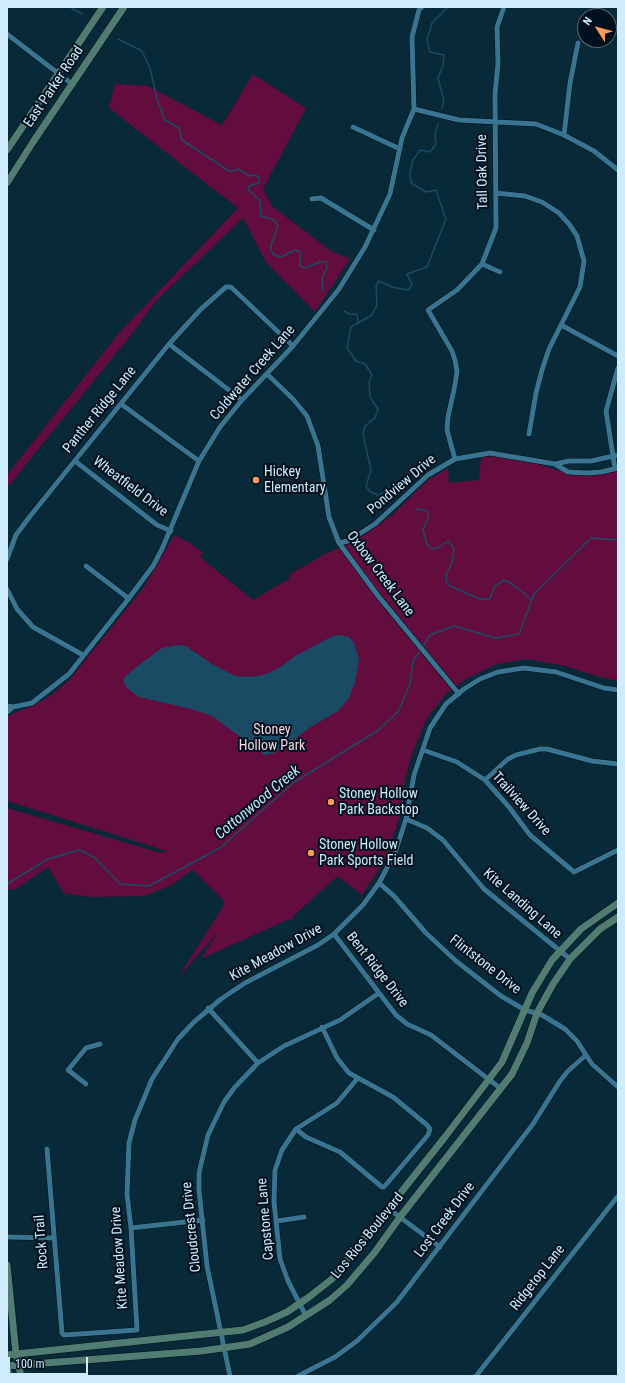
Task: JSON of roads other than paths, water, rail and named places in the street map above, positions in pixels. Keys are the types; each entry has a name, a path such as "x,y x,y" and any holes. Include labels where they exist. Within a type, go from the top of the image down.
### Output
{"main road":[{"name":"East Parker Road","path":"7,150 103,7"},
{"name":"East Parker Road","path":"7,184 124,7"},
{"name":"Los Rios Boulevard","path":"7,1355 221,1334 243,1330 265,1322 298,1304 332,1279 389,1209 502,1062 541,977 559,952 581,929 597,916 618,903"},
{"name":"Los Rios Boulevard","path":"7,1366 202,1351 250,1344 272,1335 306,1316 330,1300 347,1285 375,1252 521,1059 537,1013 552,984 570,959 600,929 618,917"},
{"path":"7,1265 16,1354 18,1366 22,1376"},
{"path":"7,1366 9,1376"}],"street":[{"name":"Coldwater Creek Lane","path":"7,712 13,708 32,703 47,693 69,674 154,566 171,531 200,461 220,427 242,400 293,346 339,289 365,248 390,194 402,138 414,109 412,37 419,10 422,7"},
{"name":"Tall Oak Drive","path":"455,459 447,430 457,371 452,351 428,310 457,290 482,264 496,228 494,94 498,64 497,26 504,7"},
{"path":"7,34 72,84"},
{"path":"564,135 570,100 570,83 577,48"},
{"path":"414,109 459,120 536,124 564,135 594,151 618,170"},
{"path":"352,127 400,149"},
{"path":"496,193 525,196 542,202 559,213 577,236 584,261 583,276 580,288 549,349 542,370 529,434"},
{"path":"312,199 321,198 374,230"},
{"path":"482,264 500,272"},
{"name":"Panther Ridge Lane","path":"7,559 16,535 169,344 202,309 226,287 231,287 293,346"},
{"path":"561,325 618,356"},
{"path":"169,344 242,400"},
{"path":"617,468 606,411 618,368"},
{"name":"Oxbow Creek Lane","path":"267,374 307,416 318,446 329,517 339,543 379,597 459,694"},
{"path":"121,404 200,461"},
{"name":"Pondview Drive","path":"339,543 348,541 375,524 428,475 455,459 490,453 555,464 615,456"},
{"name":"Wheatfield Drive","path":"75,461 157,525 171,531"},
{"name":"Pondview Drive","path":"555,464 568,472 587,473 617,468"},
{"path":"86,566 128,598"},
{"path":"7,589 16,609 32,627 83,655"},
{"name":"Kite Meadow Drive","path":"62,1333 64,1335 137,1330 131,1228 127,1194 127,1168 129,1143 140,1106 152,1079 164,1058 178,1039 208,1008 245,983 300,955 334,934 363,905 379,883 394,853 406,819 412,784 422,750 435,719 446,704 469,685 488,676 507,670 524,668 556,672 604,688 618,690"},
{"path":"7,706 13,708"},
{"path":"485,780 508,759 516,755 540,749 547,749 592,761 618,764"},
{"name":"Trailview Drive","path":"422,750 457,762 485,780 535,840 574,872 618,850"},
{"name":"Kite Landing Lane","path":"406,819 427,828 443,840 484,889 559,952 570,959"},
{"name":"Flintstone Drive","path":"379,883 394,896 426,933 456,961 500,996 525,1010 537,1013 565,1029 577,1041 586,1055 602,1074 618,1087"},
{"name":"Bent Ridge Drive","path":"334,934 396,1015 407,1024 431,1035 500,1088"},
{"name":"Cloudcrest Drive","path":"230,1376 207,1266 199,1190 199,1173 208,1135 224,1102 235,1087 258,1063 284,1046 322,1026 340,1020 379,993"},
{"path":"208,1008 258,1063"},
{"path":"296,1129 306,1137 340,1152 382,1187 384,1187 428,1135 430,1130 427,1124 392,1097 357,1079 349,1073 336,1058 322,1026"},
{"path":"86,1084 68,1070 86,1048 100,1044"},
{"name":"Lost Creek Drive","path":"298,1376 335,1356 357,1341 397,1302 534,1124 560,1081 568,1071 586,1055"},
{"name":"Capstone Lane","path":"306,1316 298,1304 285,1275 280,1259 274,1202 275,1170 282,1150 296,1129 337,1103 357,1079"},
{"name":"Rock Trail","path":"47,1149 62,1333"},
{"name":"Ridgetop Lane","path":"476,1376 618,1196"},
{"path":"389,1209 440,1247"},
{"path":"277,1221 304,1217"},
{"path":"131,1228 203,1220"},
{"path":"7,1237 54,1238"}],"water":[{"path":"341,635 349,637 354,643 359,659 355,682 349,698 338,711 309,728 289,744 274,753 265,755 212,716 191,709 139,697 126,687 123,679 162,648 178,645 186,646 212,664 235,676 251,677 267,674 282,666 295,656 333,636"}],"waterway":[{"path":"70,7 82,14"},
{"path":"442,108 444,101 438,78 443,66 444,55 430,52 427,40 432,23 448,7"},
{"path":"118,39 142,51 150,68 157,99 165,120 179,128 182,140 231,172 238,169 250,176 256,175 259,178 259,183 249,186 248,190 260,200 261,216 274,220 278,226 271,245 271,250 274,255 281,257 295,250 300,252 300,266 305,268 320,262 326,262 327,268 322,279 323,291"},
{"path":"385,492 378,495 369,491 366,486 371,470 363,434 365,426 375,418 378,409 370,397 369,383 372,375 365,364 356,361 347,348 351,327 372,315 377,305 376,286 379,281 392,287 408,290 412,285 407,274 427,267 446,219 436,190 426,192 411,183 410,173 413,160 420,150 430,152 436,144 435,134 438,124"},
{"path":"344,311 349,314 357,314 358,322"},
{"path":"417,509 428,511 428,517 423,530 427,545 433,549 438,548 446,542 449,542 454,549 452,563 447,572 446,581 450,586 480,599 490,599 495,586 504,580 511,583 532,600"},
{"name":"Cottonwood Creek","path":"423,647 430,635 454,626 496,638 519,634 534,594 591,538 618,540"},
{"name":"Cottonwood Creek","path":"7,884 48,859 79,850 94,857 120,884 149,886 220,848 293,783 377,731 398,712 410,684 413,661 421,650"}],"place":[{"name":"Hickey Elementary","path":"256,480"},
{"name":"Stoney Hollow Park Backstop","path":"331,802"},
{"name":"Stoney Hollow Park Sports Field","path":"311,853"}],"park label":[{"name":"Stoney Hollow Park","path":"272,738"}]}
